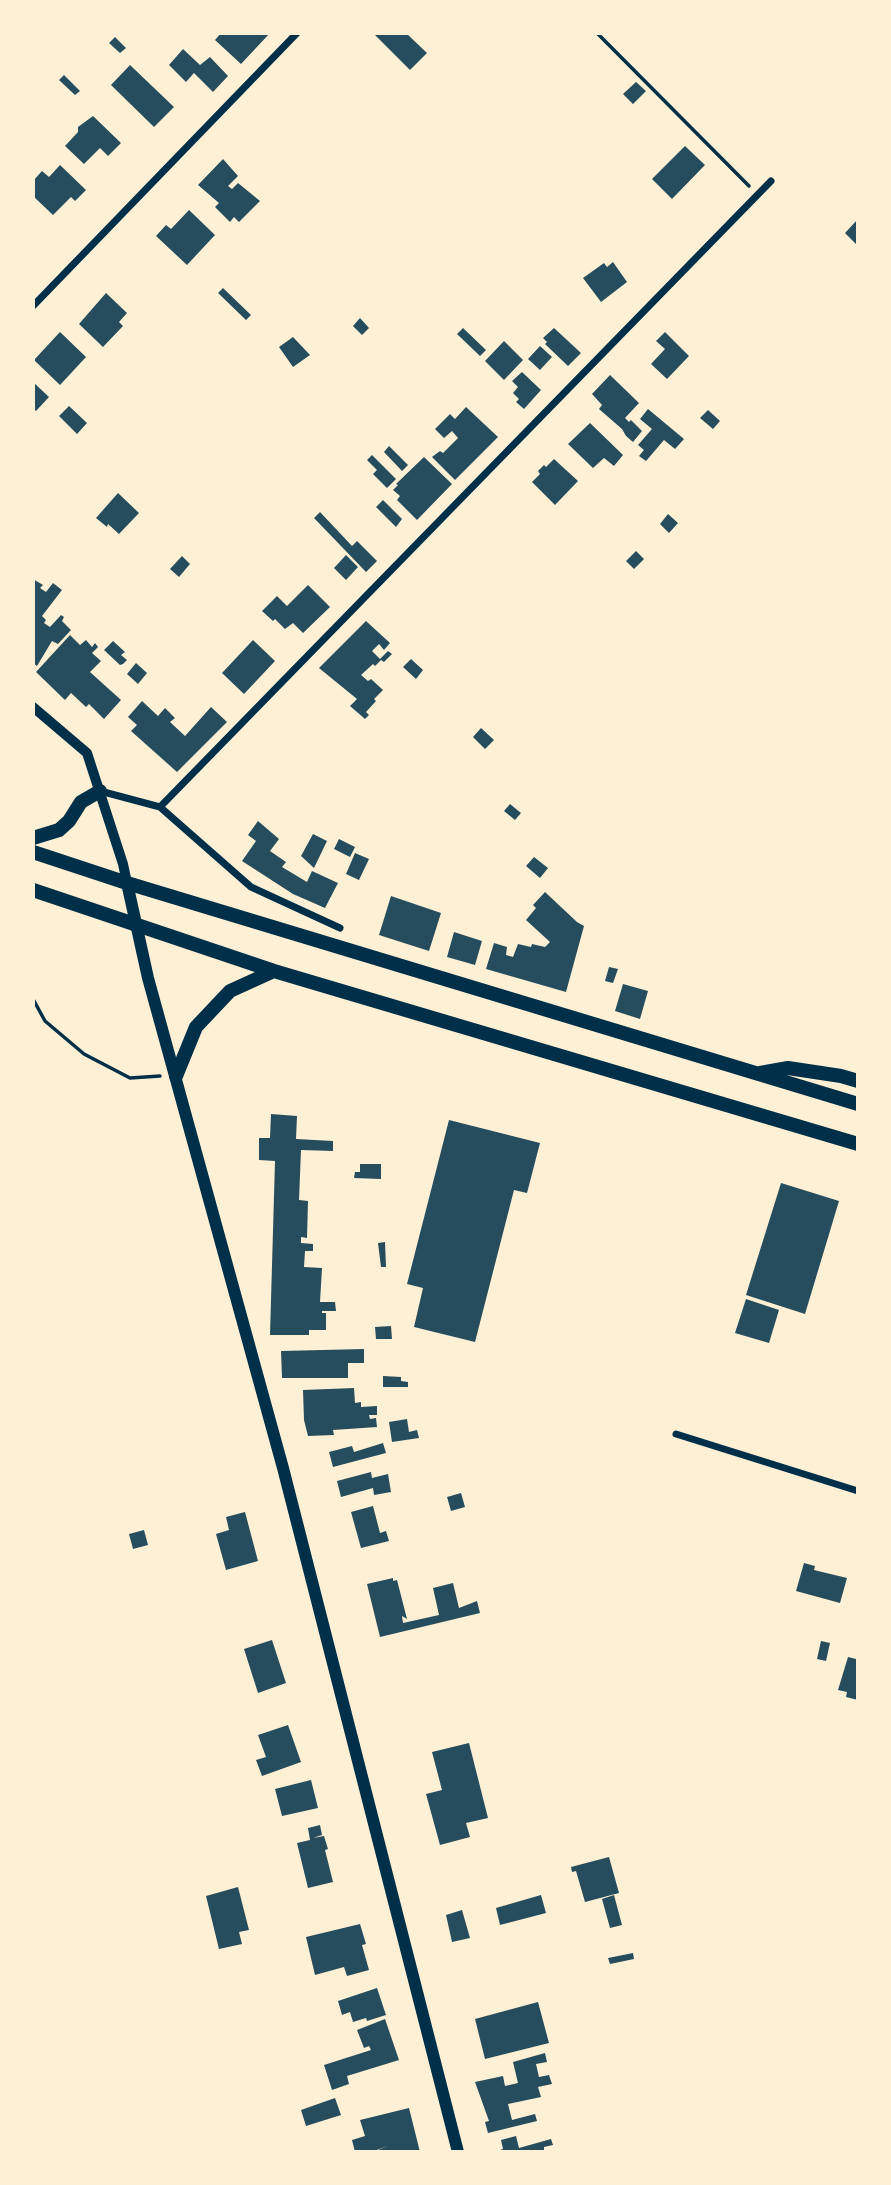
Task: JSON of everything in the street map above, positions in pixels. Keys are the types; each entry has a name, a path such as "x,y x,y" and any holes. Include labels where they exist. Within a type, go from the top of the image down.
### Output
{"highway":[{"path":"33,838 59,830 69,821 81,802 100,791"},
{"path":"33,852 127,883 858,1104"},
{"path":"33,890 274,971 858,1144"},
{"path":"176,1076 196,1027 230,991 274,971"},
{"path":"756,1074 788,1068 858,1081"}],"main road":[{"path":"127,883 148,978 283,1468 458,2152"}],"street":[{"path":"33,306 297,33"},
{"path":"160,807 771,181"},
{"path":"33,707 87,753 127,883"},
{"path":"100,791 160,807 251,887 340,929"},
{"path":"676,1434 858,1492"}],"path":[{"path":"597,33 758,194"},
{"path":"33,999 45,1021 84,1054 130,1078 176,1076"}],"building":[{"path":"221,33 270,33 241,64 215,40"},
{"path":"373,33 406,33 427,53 410,70"},
{"path":"115,37 126,48 120,53 109,43"},
{"path":"183,49 200,65 210,57 228,76 213,92 194,73 186,82 169,65"},
{"path":"130,65 174,107 154,127 111,85"},
{"path":"64,75 80,91 75,95 59,80"},
{"path":"636,82 646,91 633,104 623,94"},
{"path":"93,116 121,143 108,156 100,148 84,164 65,146 78,132 78,127"},
{"path":"685,146 705,165 672,199 652,179"},
{"path":"223,159 238,176 228,186 232,189 238,183 260,201 239,222 234,217 230,222 215,207 219,203 198,185"},
{"path":"60,165 86,190 75,201 71,197 53,215 33,196 33,181 42,171 49,177"},
{"path":"189,210 215,235 187,265 156,236 166,225 171,229"},
{"path":"858,219 858,246 845,233"},
{"path":"613,262 627,282 601,302 583,278 604,263 607,267"},
{"path":"223,288 251,315 246,320 218,293"},
{"path":"106,293 127,313 119,322 123,326 103,347 79,324"},
{"path":"360,318 369,328 362,335 353,326"},
{"path":"463,328 486,350 480,356 457,334"},
{"path":"554,328 581,353 568,366 545,344 547,342 543,338"},
{"path":"60,332 86,357 60,385 34,360"},
{"path":"665,332 689,356 667,379 651,364 665,349 656,341"},
{"path":"293,337 310,355 293,367 279,347"},
{"path":"504,341 523,360 504,380 485,361"},
{"path":"540,346 552,357 540,370 528,359"},
{"path":"522,372 541,390 524,409 516,402 519,399 513,393 518,387 512,381"},
{"path":"610,375 639,403 625,418 642,431 633,442 599,409 602,405 592,394"},
{"path":"33,382 49,397 36,411 33,408"},
{"path":"69,406 87,423 77,434 59,416"},
{"path":"466,407 498,437 455,480 432,457 440,451 443,453 458,438 452,431 444,438 435,429 450,414 455,419"},
{"path":"648,409 684,439 675,449 664,440 646,461 639,456 644,450 638,445 652,429 640,419"},
{"path":"708,410 720,421 713,429 700,418"},
{"path":"590,423 623,455 614,466 604,458 593,468 568,444"},
{"path":"389,446 408,465 402,471 384,452"},
{"path":"372,455 396,479 387,488 373,474 377,470 367,460"},
{"path":"424,457 452,484 417,520 397,500 400,496 393,490"},
{"path":"554,459 578,481 555,505 532,482 540,474 538,471"},
{"path":"118,493 139,513 119,534 96,518"},
{"path":"383,500 402,519 396,527 376,507"},
{"path":"320,512 352,546 357,541 377,561 366,572 314,518"},
{"path":"668,514 678,523 669,533 660,524"},
{"path":"636,551 644,559 634,569 626,561"},
{"path":"346,555 358,567 346,580 334,568"},
{"path":"182,556 190,564 179,577 170,569"},
{"path":"33,579 43,585 40,588 46,592 53,583 62,590 42,616 46,620 44,623 50,627 61,615 64,617 62,621 71,630 58,644 52,641 37,666 33,663"},
{"path":"308,585 330,607 303,633 293,623 285,629 262,611 277,596 287,606"},
{"path":"366,621 390,643 384,650 379,644 372,651 380,659 388,651 392,654 384,662 381,660 375,666 373,664 361,675 368,681 371,679 383,690 374,699 376,701 366,712 369,715 365,719 350,706 357,699 319,668"},
{"path":"70,635 80,645 86,640 92,647 95,643 98,647 92,653 101,661 90,672 121,700 104,719 89,704 86,707 71,693 65,700 36,672"},
{"path":"253,640 275,661 244,694 222,673"},
{"path":"113,641 125,652 121,655 127,660 123,664 120,665 104,650"},
{"path":"411,659 423,670 416,679 403,667"},
{"path":"136,663 147,673 138,684 127,674"},
{"path":"142,701 158,716 165,708 175,718 170,722 185,736 211,707 227,722 177,772 131,731 137,725 128,717"},
{"path":"481,728 494,740 485,749 473,737"},
{"path":"510,804 521,813 515,820 504,811"},
{"path":"258,821 279,839 270,851 286,862 282,867 307,882 312,871 338,883 325,908 293,894 242,861 256,841 248,835"},
{"path":"313,834 327,841 314,868 301,856"},
{"path":"339,839 355,847 350,857 334,849"},
{"path":"355,853 369,859 359,880 346,874"},
{"path":"534,857 548,868 540,878 526,866"},
{"path":"545,892 584,926 566,992 486,969 494,943 507,947 506,955 513,957 518,944 545,947 550,942 526,920 536,908 533,905"},
{"path":"391,896 441,913 429,951 379,935"},
{"path":"454,932 482,941 475,965 447,957"},
{"path":"609,967 618,969 613,983 605,981"},
{"path":"623,984 648,991 640,1019 615,1011"},
{"path":"271,1114 297,1116 296,1139 333,1141 333,1151 301,1150 299,1200 308,1201 307,1238 301,1237 301,1243 313,1244 313,1251 305,1251 304,1267 322,1268 320,1302 335,1302 336,1311 322,1311 326,1313 326,1330 309,1330 309,1335 270,1335 275,1161 259,1160 259,1138 270,1138"},
{"path":"449,1120 540,1143 527,1193 514,1190 475,1342 414,1327 423,1288 407,1284"},
{"path":"360,1164 381,1164 381,1179 354,1178 355,1172 360,1172"},
{"path":"781,1183 839,1201 805,1314 746,1295"},
{"path":"385,1242 386,1267 381,1267 378,1243"},
{"path":"746,1299 779,1310 769,1343 735,1333"},
{"path":"391,1326 392,1339 376,1339 375,1327"},
{"path":"364,1349 364,1363 348,1363 348,1378 282,1378 281,1351"},
{"path":"383,1376 401,1377 401,1381 408,1382 408,1387 383,1387"},
{"path":"354,1388 355,1403 361,1402 361,1407 377,1406 377,1415 369,1415 370,1419 376,1418 377,1427 333,1430 334,1435 308,1436 304,1420 303,1390"},
{"path":"407,1419 409,1432 417,1430 419,1438 392,1442 389,1422"},
{"path":"383,1443 386,1453 333,1467 329,1452 352,1446 354,1452"},
{"path":"371,1472 372,1478 388,1474 391,1492 374,1495 373,1488 341,1497 337,1481"},
{"path":"461,1493 465,1507 451,1511 447,1497"},
{"path":"373,1506 380,1533 386,1531 389,1541 361,1548 351,1512"},
{"path":"245,1512 258,1561 226,1570 216,1534 229,1530 226,1517"},
{"path":"144,1530 148,1545 133,1549 129,1534"},
{"path":"804,1563 815,1566 814,1570 847,1578 840,1603 796,1591"},
{"path":"393,1578 393,1581 397,1580 407,1619 402,1616 403,1623 439,1615 433,1588 453,1583 459,1608 477,1601 480,1613 380,1637 367,1584"},
{"path":"272,1640 286,1683 258,1693 244,1649"},
{"path":"821,1641 830,1643 826,1661 817,1659"},
{"path":"857,1654 858,1700 846,1697 847,1692 838,1690 848,1657 856,1659"},
{"path":"288,1725 301,1762 262,1776 256,1760 266,1757 258,1735"},
{"path":"469,1743 488,1818 466,1823 470,1837 440,1845 426,1794 442,1790 432,1752"},
{"path":"311,1780 318,1808 282,1816 275,1789"},
{"path":"320,1825 322,1835 313,1838 324,1836 333,1882 308,1888 297,1843 310,1840 308,1828"},
{"path":"609,1857 619,1893 585,1902 576,1871 572,1872 571,1867"},
{"path":"238,1887 249,1930 239,1932 242,1944 219,1949 206,1896"},
{"path":"541,1895 546,1913 500,1925 496,1908"},
{"path":"614,1895 622,1925 610,1928 602,1899"},
{"path":"462,1910 470,1938 452,1942 446,1915"},
{"path":"360,1924 369,1970 347,1976 344,1967 315,1975 306,1937"},
{"path":"633,1953 634,1959 610,1964 608,1958"},
{"path":"377,1988 386,2015 353,2022 350,2012 342,2015 338,2001"},
{"path":"538,2002 549,2043 485,2059 475,2019"},
{"path":"385,2019 399,2060 347,2076 349,2084 332,2090 324,2065 371,2050 369,2046 364,2048 357,2030"},
{"path":"545,2053 547,2062 536,2064 539,2077 549,2075 552,2084 538,2087 541,2097 508,2104 512,2120 535,2114 537,2121 488,2133 485,2122 489,2121 475,2082 503,2076 505,2086 518,2083 513,2062"},
{"path":"335,2098 341,2115 306,2126 301,2110"},
{"path":"409,2108 420,2152 378,2152 388,2146 371,2152 355,2152 352,2140 365,2136 360,2120"},
{"path":"516,2136 519,2148 551,2139 553,2145 544,2147 544,2152 494,2152 503,2149 501,2140"}]}
